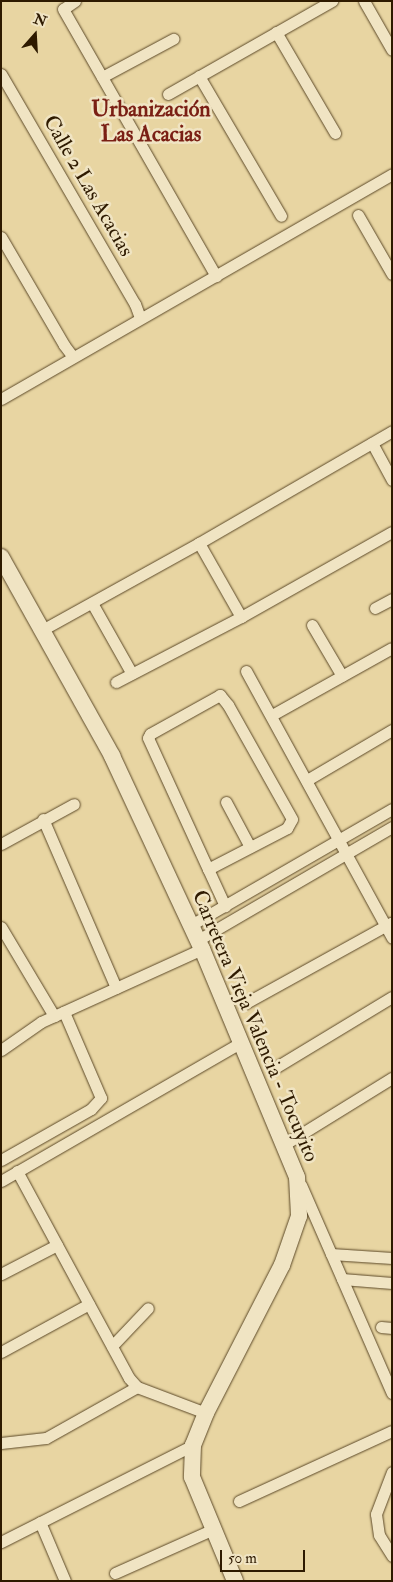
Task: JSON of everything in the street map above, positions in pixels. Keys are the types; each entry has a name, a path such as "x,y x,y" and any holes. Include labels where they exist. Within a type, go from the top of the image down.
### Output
{"street":[{"path":"75,1 60,5 216,276"},
{"path":"168,94 332,1"},
{"path":"364,1 392,50"},
{"path":"276,32 335,133"},
{"path":"102,77 173,39"},
{"name":"Calle 2 Las Acacias","path":"1,74 135,304 140,318"},
{"path":"199,76 281,216"},
{"path":"1,399 392,174"},
{"path":"358,215 392,274"},
{"path":"1,237 64,345 73,357"},
{"path":"42,630 199,543 392,431"},
{"path":"372,443 392,480"},
{"path":"116,682 241,617 392,532"},
{"path":"199,543 241,617"},
{"name":"Carretera Vieja Valencia - Tocuyito","path":"1,557 112,756 197,938 297,1177 299,1216 282,1265 206,1413 193,1445 192,1477 235,1581"},
{"path":"375,608 392,599"},
{"path":"92,603 132,674"},
{"path":"312,625 342,676"},
{"path":"272,715 392,648"},
{"path":"246,671 272,715 346,853 388,924 392,938"},
{"path":"208,869 287,828 292,819 228,705 220,695 150,734 148,738 208,869 225,906"},
{"path":"307,780 392,730"},
{"path":"226,802 250,847"},
{"path":"1,844 43,819 74,804"},
{"path":"197,938 225,906 392,809"},
{"path":"43,819 116,988"},
{"path":"1,1050 41,1022 116,988 197,938 392,827"},
{"path":"244,1004 388,924"},
{"path":"1,1160 91,1109 101,1098 59,1014 2,931"},
{"path":"273,1069 392,997"},
{"path":"1,1181 240,1043"},
{"path":"284,1144 392,1078"},
{"path":"17,1172 129,1378 137,1387 206,1413"},
{"path":"297,1177 392,1393"},
{"path":"1,1274 57,1245"},
{"path":"331,1254 392,1258"},
{"path":"342,1279 392,1282"},
{"path":"1,1352 89,1304"},
{"path":"112,1346 148,1308"},
{"path":"1,1443 46,1438 137,1387"},
{"path":"239,1501 392,1431"},
{"path":"1,1542 193,1445"},
{"path":"392,1472 376,1514 379,1534 392,1556"},
{"path":"40,1522 65,1581"},
{"path":"115,1573 214,1529"}],"district":[{"name":"Urbanización Las Acacias","path":"151,122"}]}
